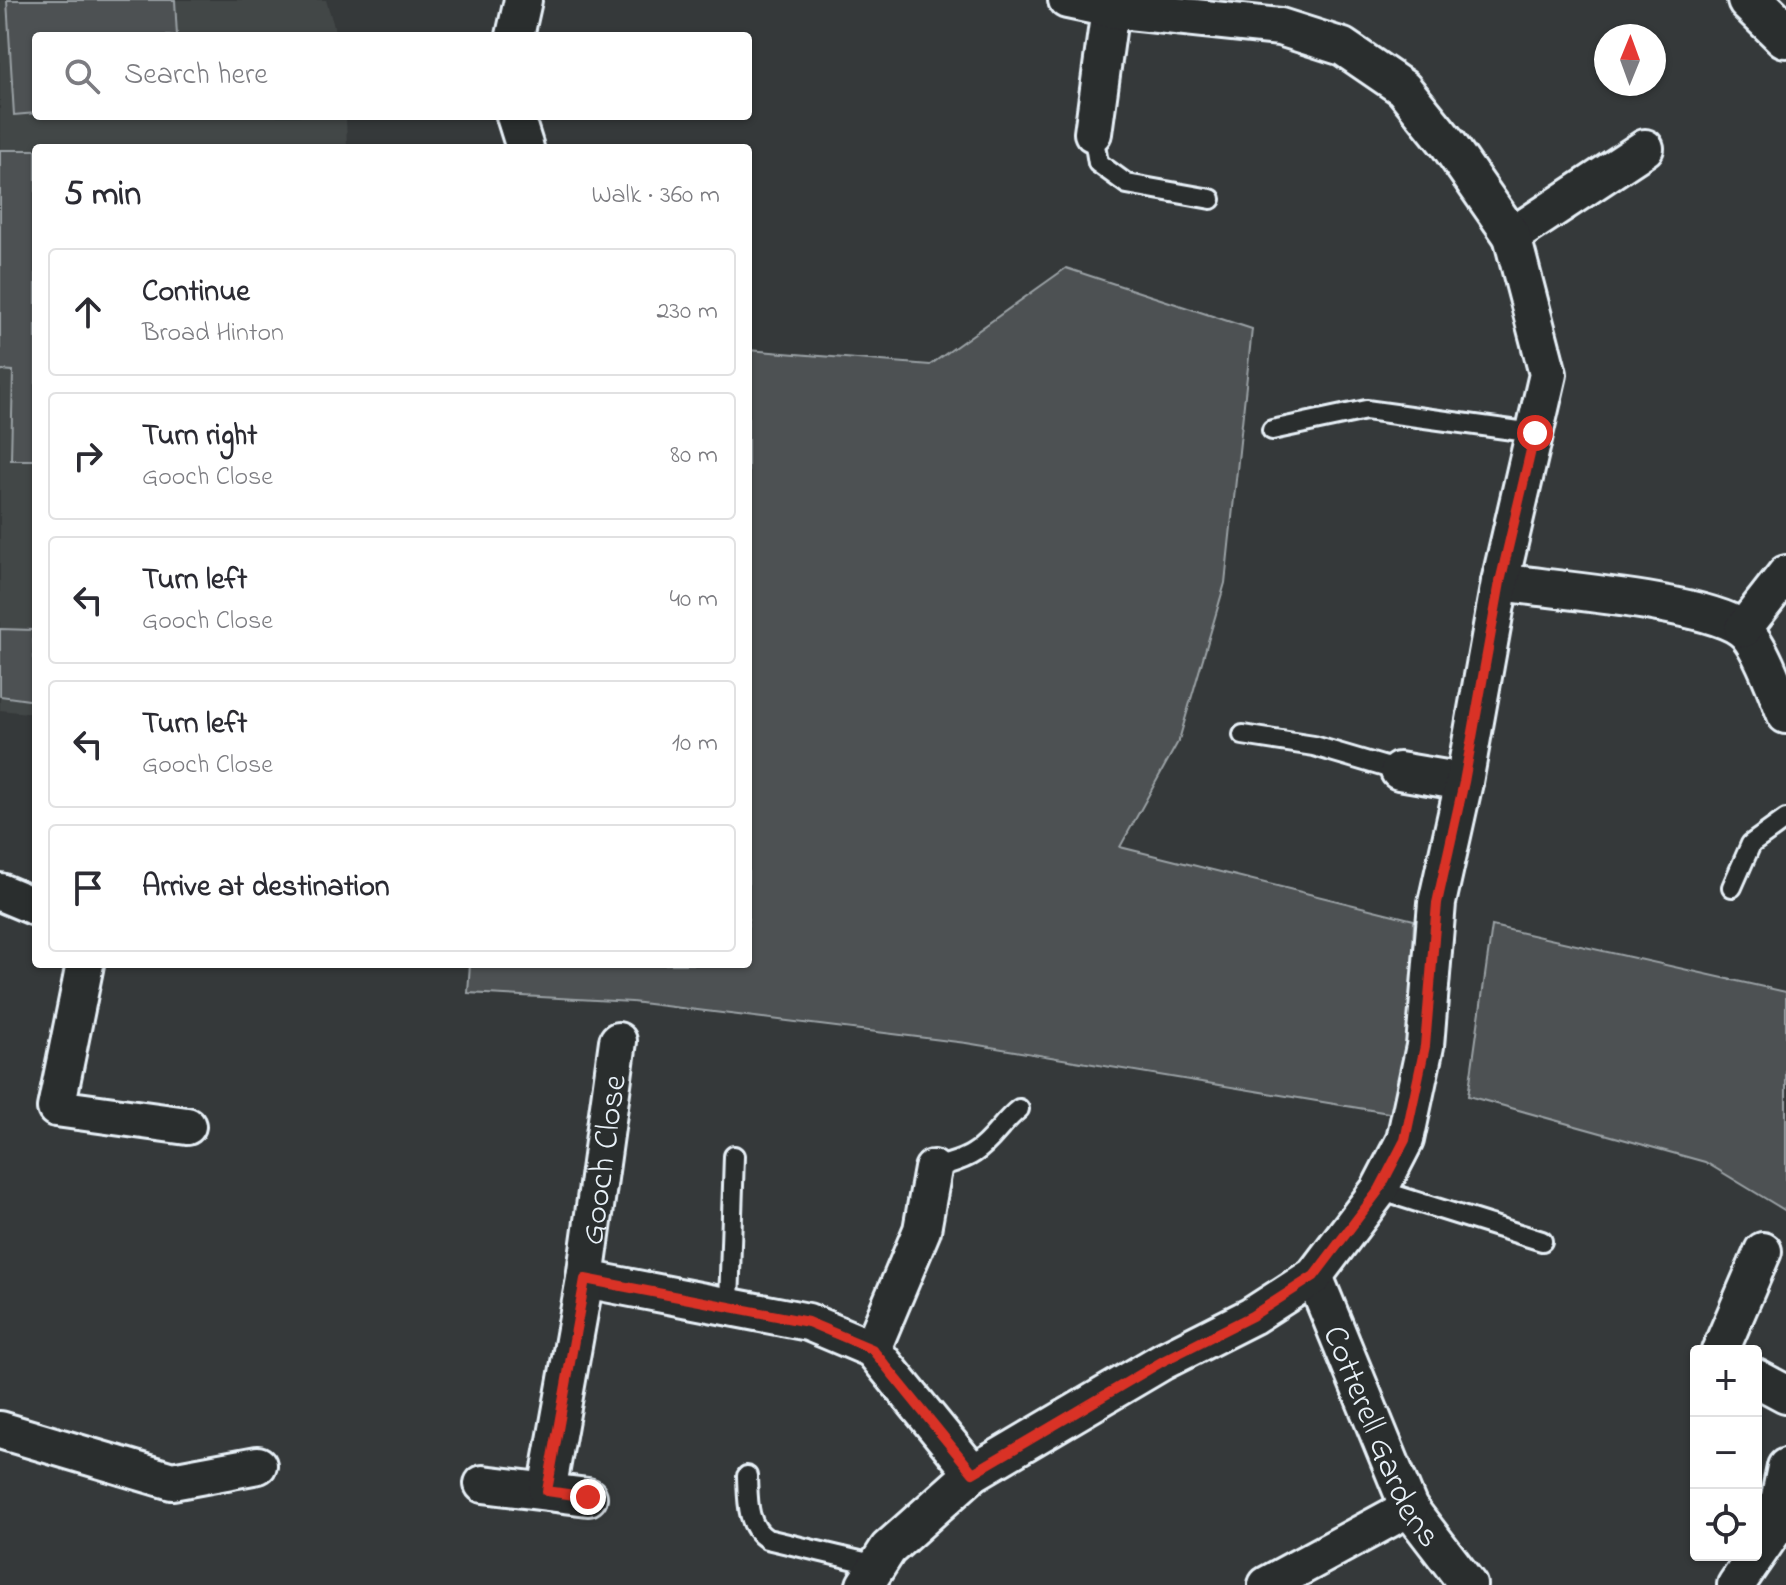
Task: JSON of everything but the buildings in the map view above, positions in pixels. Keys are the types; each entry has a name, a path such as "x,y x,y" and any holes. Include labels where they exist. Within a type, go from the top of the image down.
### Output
{"main road":[{"path":"1750,0 1786,35"}],"street":[{"path":"516,32 523,0"},
{"path":"871,1575 888,1549 973,1473 1163,1361 1252,1316 1314,1276 1379,1190 1405,1140 1425,1046 1437,903 1464,782 1500,582 1548,374 1512,236 1449,145 1403,88 1343,47 1281,13 1110,9 1067,0"},
{"path":"1093,133 1110,9"},
{"path":"516,120 524,144"},
{"path":"1512,236 1645,148"},
{"path":"1743,629 1786,574"},
{"path":"1500,582 1703,612 1743,629 1760,655 1786,715"},
{"path":"1399,771 1464,782"},
{"path":"0,892 32,905"},
{"path":"84,968 56,1108 187,1126"},
{"name":"Gooch Close","path":"547,1491 585,1279 618,1041"},
{"path":"872,1349 922,1230 933,1169"},
{"path":"1723,1345 1763,1251"},
{"name":"Cotterell Gardens","path":"1314,1276 1409,1508 1468,1585"},
{"name":"Gooch Close","path":"585,1279 729,1304 808,1322 872,1349 973,1473"},
{"path":"1762,1381 1786,1394"},
{"path":"0,1430 172,1481 258,1465"},
{"path":"1736,1585 1773,1531 1786,1467"},
{"path":"483,1484 588,1497"},
{"path":"1267,1585 1409,1508"}],"lane":[{"path":"1093,133 1098,163 1127,184 1211,199"},
{"path":"1272,430 1366,410 1535,433"},
{"path":"1243,735 1314,746 1399,771"},
{"path":"1732,887 1751,844 1786,819"},
{"path":"933,1169 973,1154 992,1139 1002,1122 1019,1109"},
{"path":"729,1304 734,1156"},
{"path":"1379,1190 1542,1241"},
{"path":"747,1476 748,1509 757,1533 871,1575"}],"shaded area":[{"path":"0,0 326,0 336,32 32,32 32,120 346,120 347,144 32,144 32,714 0,710"},
{"path":"7,0 175,0 177,32 32,32 32,113 14,115"},
{"path":"0,150 32,150 32,460 11,460 13,371 0,370"},
{"path":"1066,268 1252,329 1225,583 1179,740 1120,847 1414,920 1407,1116 966,1043 632,1002 468,993 470,968 752,968 752,350 930,365"},
{"path":"0,629 32,630 32,700 0,696"},
{"path":"1492,926 1786,992 1786,1211 1705,1162 1468,1096"}],"route":[{"path":"588,1497 547,1491 585,1279 729,1304 808,1322 872,1349 973,1473 1163,1361 1252,1316 1314,1276 1379,1190 1405,1140 1425,1046 1437,903 1464,782 1500,582 1535,433"}]}
